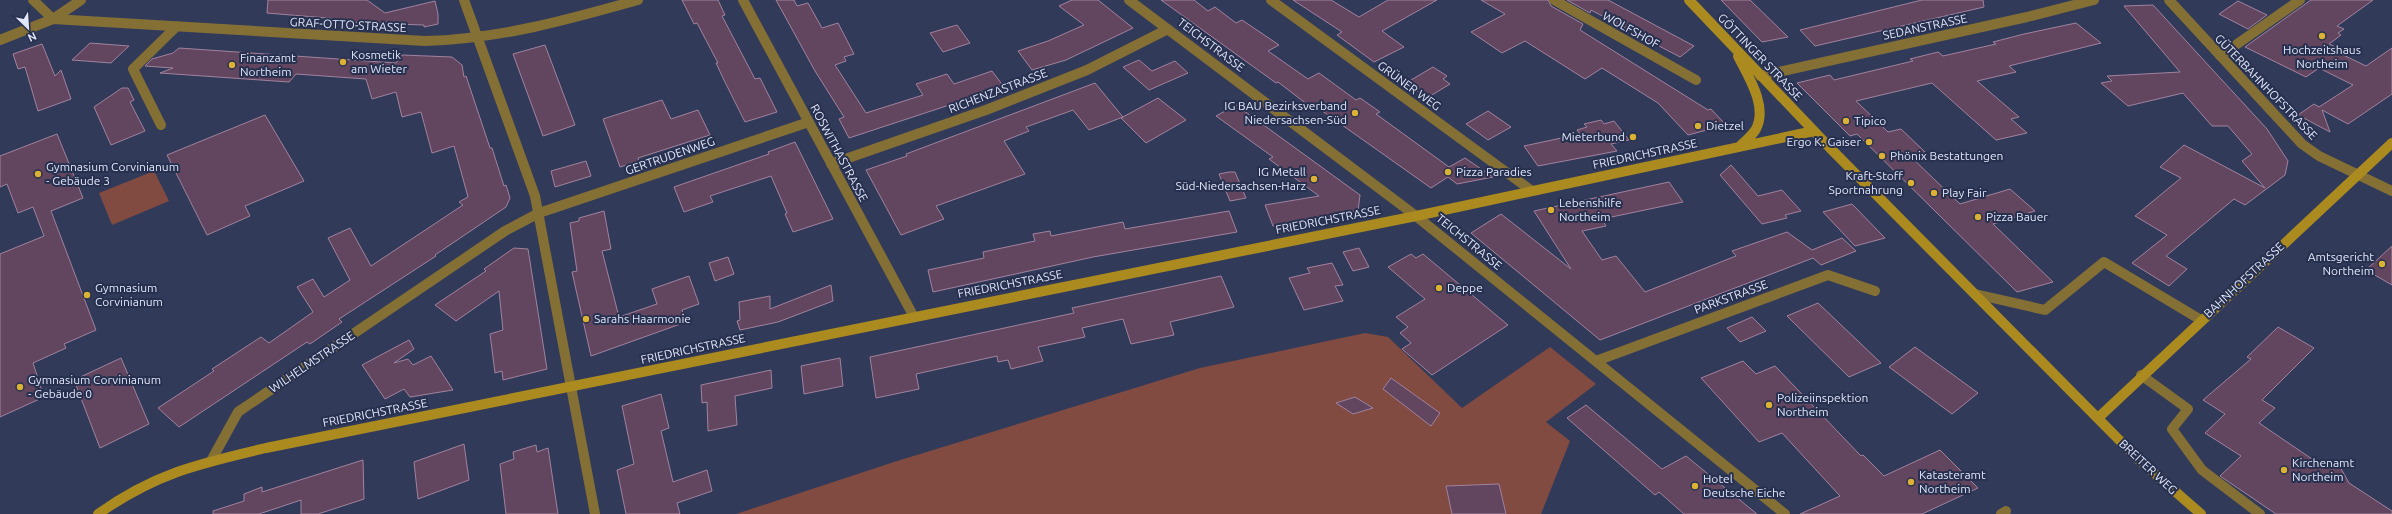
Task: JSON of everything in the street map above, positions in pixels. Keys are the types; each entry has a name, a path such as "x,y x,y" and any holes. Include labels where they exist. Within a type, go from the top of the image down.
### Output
{"street":[{"path":"33,0 53,19"},
{"path":"0,40 53,19 81,0"},
{"path":"464,0 539,213 570,387 595,514"},
{"name":"GRAF-OTTO-STRASSE","path":"53,19 426,41 478,40 512,34 638,0"},
{"name":"ROSWITHASTRASSE","path":"743,0 914,317"},
{"name":"GRÜNER WEG","path":"1271,0 1532,191"},
{"name":"WOLFSHOF","path":"1554,0 1696,80"},
{"name":"GÖTTINGER STRASSE","path":"1689,0 1760,76 1975,294"},
{"name":"SEDANSTRASSE","path":"1760,76 2027,17 2094,0"},
{"name":"GÜTERBAHNHOFSTRASSE","path":"2169,0 2302,144 2319,156 2357,176 2392,191"},
{"path":"2220,56 2300,0"},
{"name":"TEICHSTRASSE","path":"1132,1 1416,216 1785,514"},
{"path":"161,125 133,69 177,26"},
{"name":"RICHENZASTRASSE","path":"831,164 986,110 1073,76 1168,29"},
{"path":"1733,46 1753,87 1760,109 1757,127 1739,147"},
{"name":"GERTRUDENWEG","path":"539,213 809,122"},
{"name":"FRIEDRICHSTRASSE","path":"211,461 266,448 1416,216 1814,131"},
{"name":"BAHNHOFSTRASSE","path":"2098,418 2141,375 2392,143"},
{"name":"WILHELMSTRASSE","path":"211,461 238,412 505,231 539,213"},
{"path":"1975,294 2046,310 2104,262 2201,320"},
{"name":"PARKSTRASSE","path":"1596,361 1828,275 1875,290"},
{"name":"BREITER WEG","path":"1975,294 2138,459 2201,514"},
{"path":"2141,375 2188,409 2172,430 2202,470 2260,514"},
{"path":"98,514 142,485 173,472 211,461"}],"shaded area":[{"path":"154,171 169,201 112,225 99,193"},
{"path":"1365,333 1388,337 1462,408 1550,347 1596,384 1546,422 1570,441 1541,514 736,514 894,462 1200,368"}],"building":[{"path":"268,0 367,0 385,13 435,1 438,14 438,24 424,27 424,25 337,22 339,19 267,13"},
{"path":"682,0 718,0 725,15 722,16 755,79 760,78 777,112 745,122 716,63 718,63 697,23 694,24"},
{"path":"776,0 794,0 797,6 808,3 822,28 838,23 854,54 844,57 846,61 835,65 866,113 923,95 916,84 947,74 954,84 992,71 1004,87 849,138 839,119 844,117 815,71"},
{"path":"1072,0 1098,0 1133,28 1066,60 1032,70 1018,51 1048,41 1084,25 1059,6"},
{"path":"1161,0 1194,0 1208,11 1215,7 1236,23 1242,20 1279,45 1268,51 1308,79 1319,73 1356,100 1360,98 1380,112 1376,114 1449,167 1465,158 1493,177 1457,184 1448,177 1431,188 1311,103 1308,105 1278,82 1276,83"},
{"path":"1293,0 1331,0 1359,17 1388,0 1437,0 1382,31 1404,47 1374,62 1337,35 1342,32"},
{"path":"1481,0 1548,0 1551,6 1583,24 1580,30 1708,110 1711,109 1726,125 1688,135 1658,103 1602,68 1585,79 1525,41 1502,53 1471,32 1505,14"},
{"path":"1567,0 1608,0 1694,46 1680,57 1591,10 1590,13"},
{"path":"1721,0 1750,0 1788,37 1762,42"},
{"path":"1922,0 1983,0 1984,7 1815,46 1800,30"},
{"path":"2311,0 2373,0 2337,26 2344,29 2338,33 2341,35 2329,44 2338,48 2335,51 2366,66 2392,48 2392,94 2348,124 2322,110 2330,132 2298,115 2314,104 2319,107 2353,85 2319,68 2306,77 2245,47"},
{"path":"2238,1 2267,15 2248,29 2219,14"},
{"path":"2153,5 2267,129 2288,161 2285,175 2245,205 2234,199 2166,256 2187,269 2169,286 2132,263 2167,235 2135,216 2181,178 2160,167 2184,145 2265,188 2242,161 2252,154 2228,126 2212,126 2183,93 2128,106 2101,83 2112,81 2107,76 2180,72 2124,6"},
{"path":"2076,23 2101,43 2009,66 2016,72 1977,81 2019,117 2011,119 2027,133 1996,140 1932,83 1856,101 1888,132 1901,129 1925,152 1910,156 1960,204 2010,189 2035,211 1993,224 2053,282 2017,292 1857,134 1850,136 1797,83 1830,75 1834,80 1913,61 1910,59 1938,52 1943,56 1996,44 1993,42 2024,34"},
{"path":"957,25 970,43 943,52 930,33"},
{"path":"90,43 129,46 111,63 72,60"},
{"path":"42,44 55,76 61,70 71,99 38,111 25,67 18,69 13,54"},
{"path":"545,45 575,125 543,136 513,54"},
{"path":"179,48 396,63 402,55 452,57 462,65 464,77 466,76 490,148 492,148 504,186 506,185 510,198 506,207 435,255 436,256 339,319 342,322 310,344 307,342 179,427 158,408 214,371 212,369 261,337 269,343 313,312 297,287 313,279 324,297 350,280 328,238 350,228 371,266 463,205 459,202 468,197 454,146 432,153 421,112 402,117 396,92 372,99 366,79 296,74 289,82 160,73 173,68 145,66 152,59 173,53"},
{"path":"1139,60 1152,71 1175,61 1188,73 1149,90 1123,67"},
{"path":"1433,67 1447,76 1443,79 1450,84 1427,98 1406,83"},
{"path":"1095,83 1123,117 1089,130 1073,110 1026,127 1029,131 1004,141 1025,174 936,206 944,219 901,235 866,170 907,156 906,154"},
{"path":"122,88 128,88 134,100 130,102 145,131 111,145 94,107"},
{"path":"1158,98 1186,120 1146,143 1121,118"},
{"path":"662,100 671,119 698,110 710,135 638,158 639,161 620,167 603,119"},
{"path":"1236,105 1360,195 1358,211 1273,226 1265,205 1319,196 1269,159 1273,157 1216,116"},
{"path":"1488,111 1511,127 1488,140 1466,124"},
{"path":"265,115 304,181 245,206 250,216 207,235 167,155"},
{"path":"1601,120 1604,124 1614,121 1629,140 1611,144 1617,151 1538,166 1524,146 1580,134 1577,130 1587,127 1584,124"},
{"path":"57,134 83,198 51,211 96,330 64,344 66,348 33,363 44,397 0,417 0,254 44,236 33,207 18,213 7,184 0,187 0,156"},
{"path":"795,142 833,219 793,232 785,214 787,213 771,176 710,196 713,202 684,212 674,187 769,154 768,152"},
{"path":"586,161 591,176 555,187 551,171"},
{"path":"1731,165 1758,196 1782,190 1801,211 1785,215 1787,218 1762,224 1720,175"},
{"path":"1235,172 1246,198 1230,201 1219,174"},
{"path":"1669,182 1683,202 1602,219 1606,226 1582,231 1602,260 1616,256 1645,292 1736,256 1732,251 1787,232 1812,250 1842,238 1856,251 1821,265 1813,258 1600,340 1471,233 1501,214 1571,269 1534,211"},
{"path":"1852,204 1885,238 1855,246 1823,212"},
{"path":"604,211 611,249 602,251 619,317 657,304 652,289 689,276 699,304 682,310 686,322 591,356 572,272 577,271 570,223 579,221 579,218"},
{"path":"1229,211 1237,232 1093,257 933,292 928,270 984,258 983,252 1035,241 1033,234 1050,231 1051,236 1123,222 1125,229"},
{"name":"Amtsgericht Northeim","path":"2392,246 2392,285 2366,270"},
{"path":"514,248 528,249 547,369 503,380 502,371 495,373 490,334 503,330 499,291 456,321 435,305 486,271 484,269"},
{"path":"1359,248 1369,267 1353,271 1343,252"},
{"path":"1411,254 1416,258 1423,254 1508,325 1432,375 1402,349 1411,343 1400,333 1408,327 1396,317 1425,299 1388,267"},
{"path":"728,257 734,274 715,281 709,263"},
{"path":"1332,263 1343,285 1335,286 1343,301 1304,310 1289,278 1310,273 1307,268"},
{"path":"1221,276 1234,307 1170,322 1174,335 1131,344 1123,319 1082,328 1085,337 1038,347 1043,361 1011,369 1008,360 998,362 997,356 916,374 919,389 876,398 870,357 1074,313 1072,308"},
{"path":"831,285 833,301 778,322 740,330 737,321 740,320 739,302 770,296 770,309"},
{"path":"1818,303 1881,363 1849,377 1787,316"},
{"path":"1752,317 1766,331 1740,342 1727,328"},
{"path":"2278,327 2314,348 2262,400 2275,408 2259,423 2315,461 2339,465 2349,483 2392,511 2392,514 2276,514 2220,476 2241,456 2205,433 2225,414 2203,400 2251,359 2247,357"},
{"path":"409,340 414,349 394,363 408,359 413,365 431,356 453,390 410,397 404,389 385,399 362,365"},
{"path":"1915,347 1978,393 1952,414 1889,367"},
{"path":"121,358 149,424 100,448 74,380"},
{"path":"840,358 843,386 804,394 801,366"},
{"path":"1743,361 1756,374 1775,366 1861,456 1863,455 1884,476 1940,450 1978,488 1922,514 1800,514 1840,496 1782,433 1759,442 1701,378"},
{"path":"771,370 772,388 735,396 737,425 708,431 707,402 702,403 701,385"},
{"path":"1391,378 1440,413 1431,426 1383,389"},
{"path":"661,394 669,428 661,431 673,482 707,470 712,491 677,503 680,514 626,514 617,470 634,464 622,406"},
{"path":"1355,397 1373,408 1353,414 1336,403"},
{"path":"1586,405 1662,469 1686,456 1757,514 1684,514 1659,492 1655,495 1567,418"},
{"path":"464,444 469,480 418,499 414,462"},
{"path":"536,445 537,452 548,448 558,514 506,514 500,464 514,459 513,452"},
{"path":"363,460 364,499 318,514 301,514 301,500 259,514 213,514 213,511 244,501 244,494 262,487 262,492"},
{"path":"1499,484 1506,514 1452,514 1446,486"}],"place":[{"name":"Hochzeitshaus Northeim","path":"2322,36"},
{"name":"Kosmetik am Wieter","path":"343,62"},
{"name":"Finanzamt Northeim","path":"232,65"},
{"name":"IG BAU Bezirksverband Niedersachsen-Süd","path":"1355,113"},
{"name":"Tipico","path":"1846,121"},
{"name":"Dietzel","path":"1698,126"},
{"name":"Mieterbund","path":"1633,137"},
{"name":"Ergo K. Gaiser","path":"1869,142"},
{"name":"Phönix Bestattungen","path":"1882,156"},
{"name":"Pizza Paradies","path":"1448,172"},
{"name":"Gymnasium Corvinianum - Gebäude 3","path":"38,174"},
{"name":"IG Metall Süd-Niedersachsen-Harz","path":"1314,179"},
{"name":"Kraft-Stoff Sportnahrung","path":"1911,183"},
{"name":"Play Fair","path":"1934,193"},
{"name":"Lebenshilfe Northeim","path":"1551,210"},
{"name":"Pizza Bauer","path":"1978,217"},
{"name":"Amtsgericht Northeim","path":"2382,264"},
{"name":"Deppe","path":"1439,288"},
{"name":"Gymnasium Corvinianum","path":"87,295"},
{"name":"Sarahs Haarmonie","path":"586,319"},
{"name":"Gymnasium Corvinianum - Gebäude 0","path":"20,387"},
{"name":"Polizeiinspektion Northeim","path":"1769,405"},
{"name":"Kirchenamt Northeim","path":"2284,470"},
{"name":"Katasteramt Northeim","path":"1911,482"},
{"name":"Hotel Deutsche Eiche","path":"1695,486"}]}
